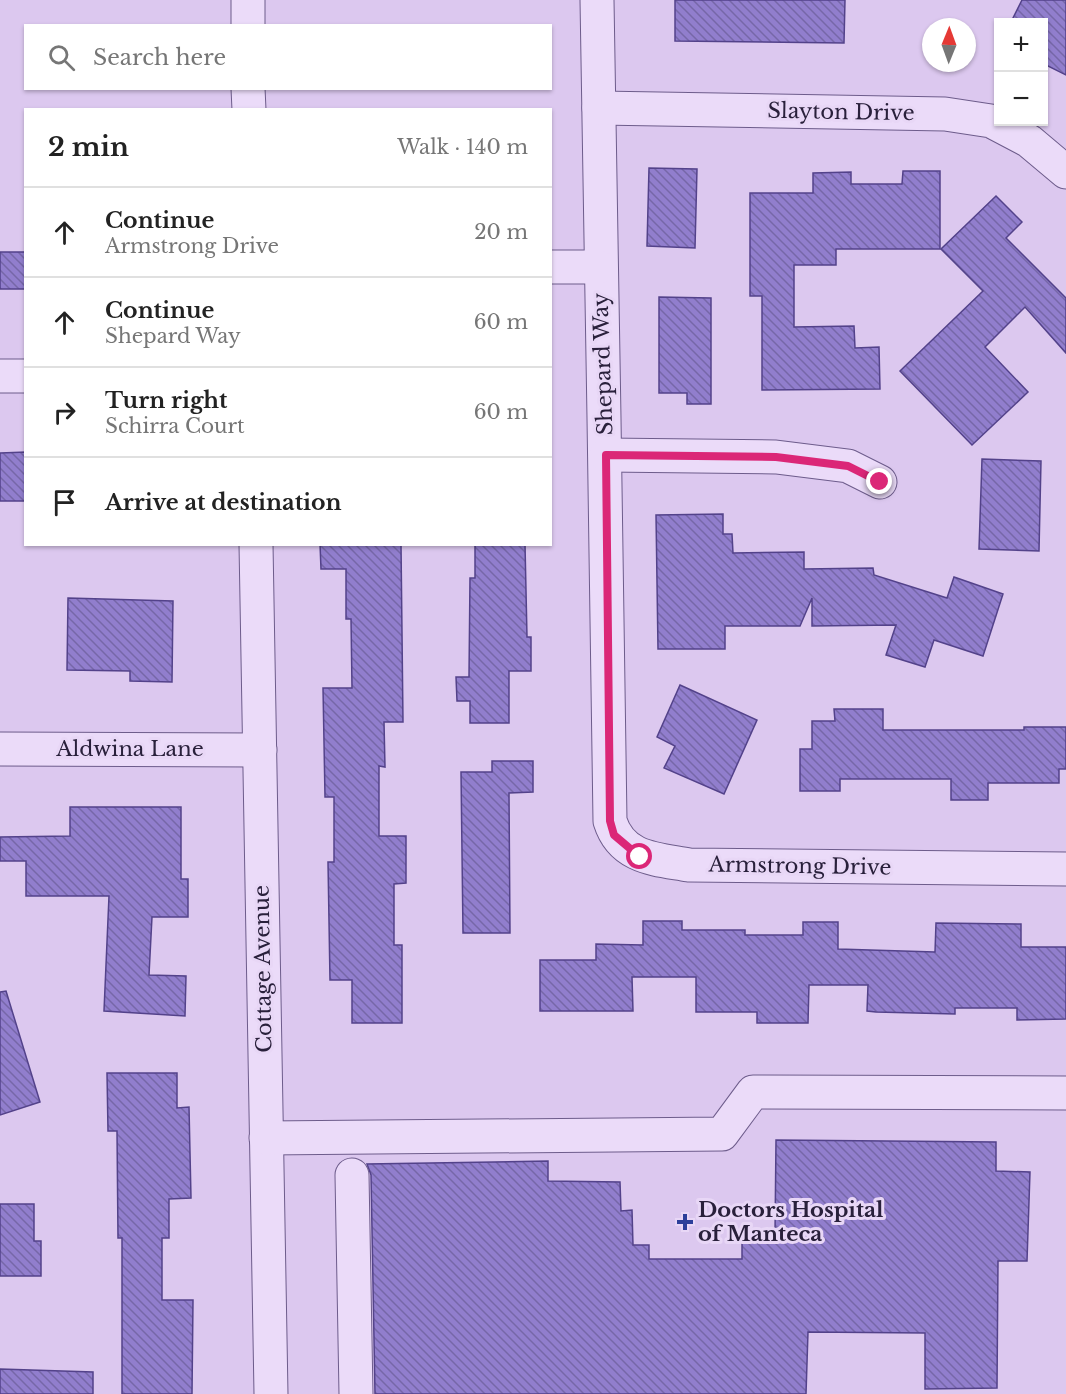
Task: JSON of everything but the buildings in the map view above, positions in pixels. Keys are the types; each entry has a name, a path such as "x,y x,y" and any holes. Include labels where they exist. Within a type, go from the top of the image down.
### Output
{"street":[{"path":"248,0 248,24"},
{"name":"Shepard Way","path":"597,0 599,267 606,455 609,764"},
{"path":"248,90 249,108"},
{"name":"Slayton Drive","path":"599,108 945,114 991,121 1029,141 1066,172"},
{"path":"552,267 599,267"},
{"path":"0,376 24,376"},
{"path":"606,455 776,457 848,466 880,482"},
{"name":"Cottage Avenue","path":"256,546 271,1394"},
{"name":"Aldwina Lane","path":"0,749 260,750"},
{"name":"Armstrong Drive","path":"609,764 610,821 614,835 640,857 689,865 1066,869"},
{"path":"266,1138 722,1134 753,1092 1066,1093"},
{"path":"352,1175 356,1394"}],"place":[{"name":"Doctors Hospital of Manteca","path":"685,1222"}],"route":[{"path":"640,857 614,835 610,821 606,455 776,457 848,466 880,482"}]}
